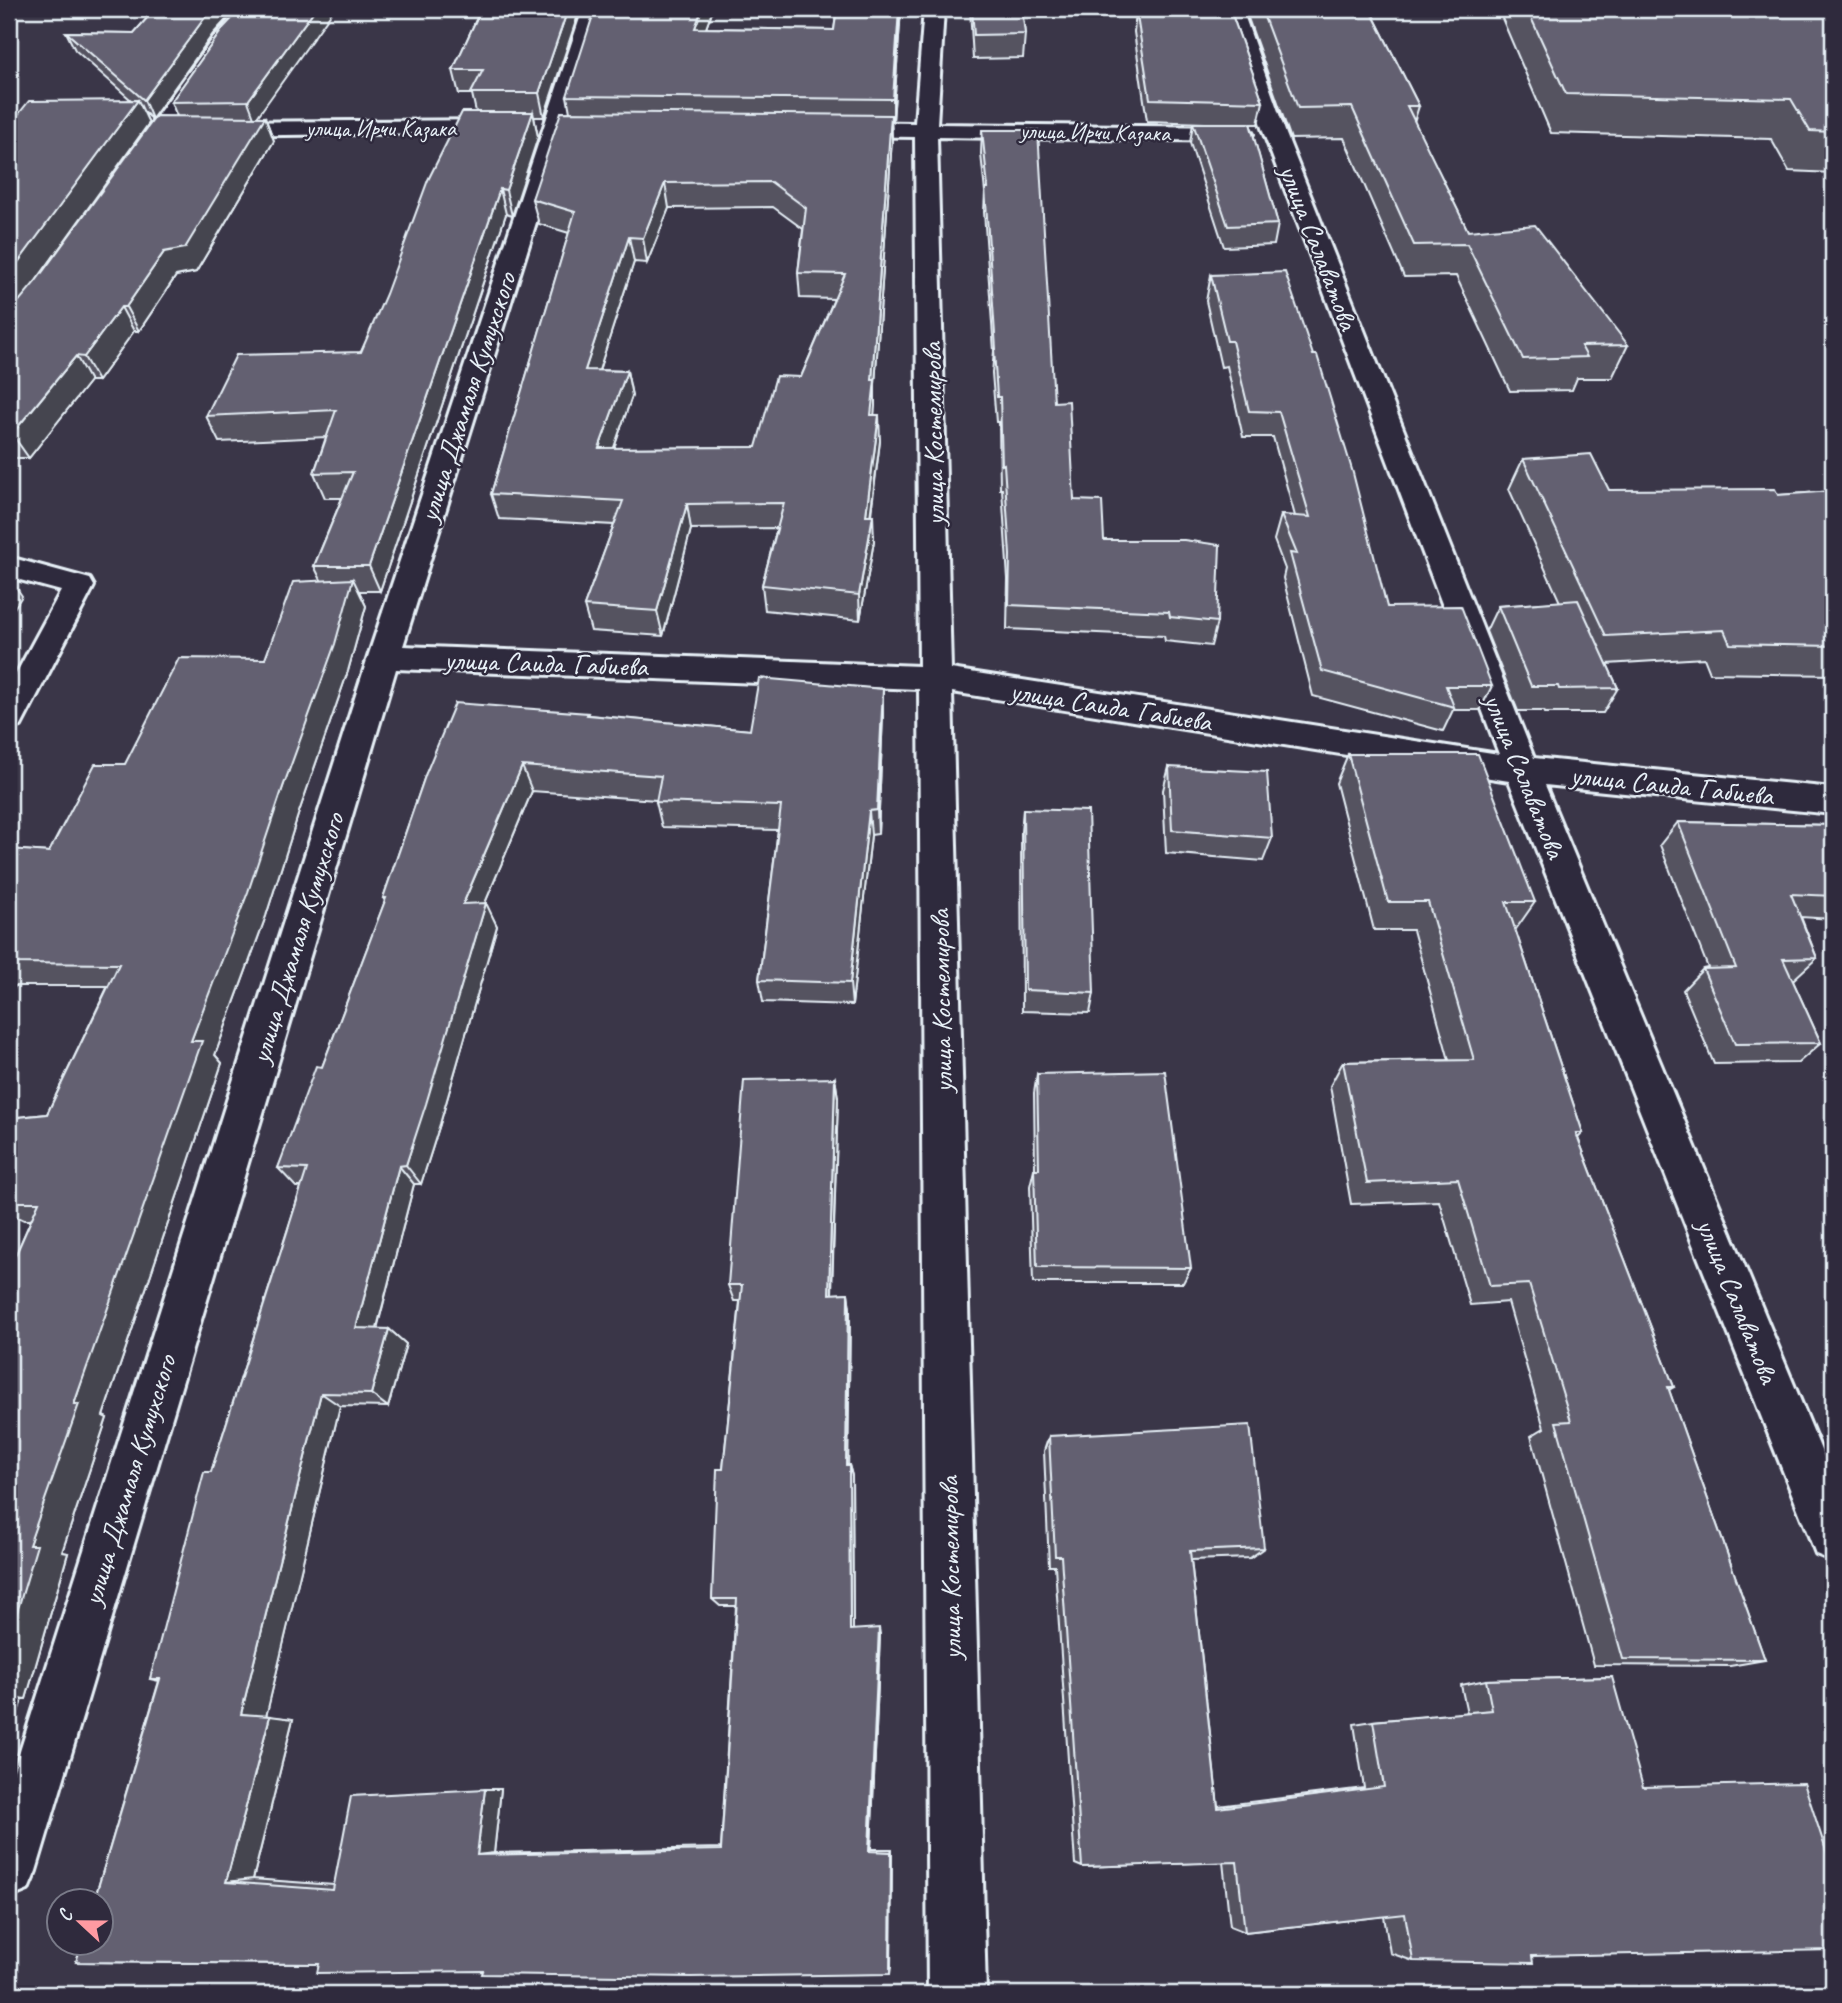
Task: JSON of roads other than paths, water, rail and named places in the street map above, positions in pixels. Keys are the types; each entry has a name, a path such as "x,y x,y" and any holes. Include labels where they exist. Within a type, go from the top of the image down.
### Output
{"street":[{"path":"126,175 222,40 250,9"},
{"name":"улица Джамаля Кумухского","path":"9,1871 384,657 567,127 593,9"},
{"name":"улица Костемирова","path":"934,9 926,129 957,1994"},
{"name":"улица Салаватова","path":"1232,9 1275,134 1522,771 1833,1537"},
{"name":"улица Ирчи Казака","path":"158,130 567,127"},
{"name":"улица Ирчи Казака","path":"816,128 1275,134"},
{"path":"9,567 79,586 9,717"},
{"name":"улица Саида Габиева","path":"384,657 935,678 1522,771 1833,800"}]}
